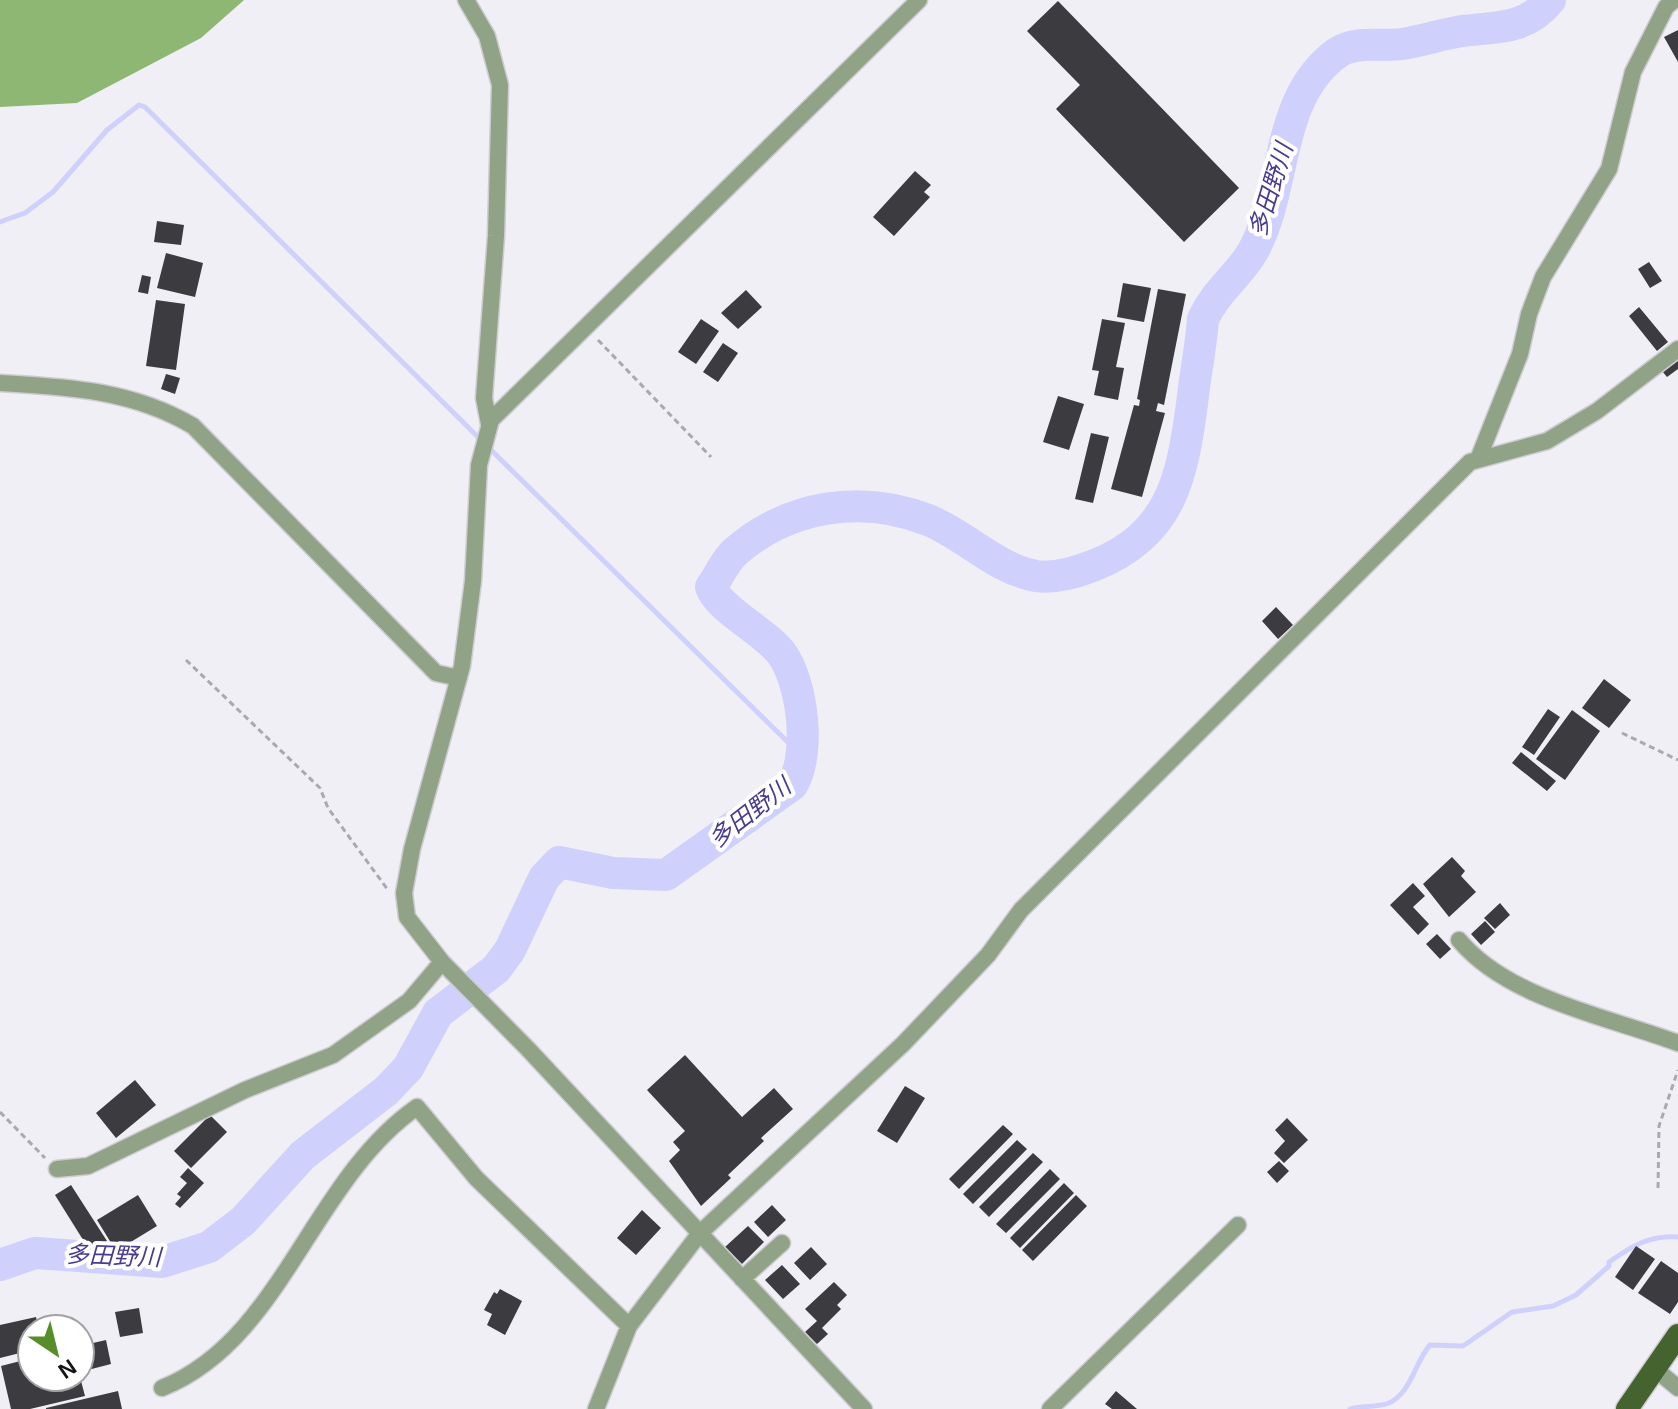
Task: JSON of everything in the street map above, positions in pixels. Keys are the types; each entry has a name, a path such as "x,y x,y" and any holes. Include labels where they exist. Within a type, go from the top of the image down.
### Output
{"main road":[{"path":"1627,1409 1678,1335"}],"street":[{"path":"466,0 487,36 500,85 496,236 484,384 485,416 489,424"},
{"path":"864,1409 442,962 414,929 405,907 412,849 459,678 473,581 479,465 489,424 919,0"},
{"path":"596,1409 629,1326 700,1233 903,1044 988,955 1021,910 1282,653 1418,511 1479,457 1520,354 1529,314 1543,277 1609,169 1633,72 1666,7 1674,0"},
{"path":"1479,457 1523,450 1568,430 1678,349"},
{"path":"0,383 97,390 162,410 193,426 436,673 459,678"},
{"path":"1459,940 1481,963 1527,987 1586,1013 1678,1043"},
{"path":"57,1169 88,1166 245,1090 333,1055 409,1001 442,962"},
{"path":"162,1388 189,1378 214,1360 255,1315 345,1178 388,1128 417,1107 476,1178 629,1326"},
{"path":"1050,1409 1238,1225"},
{"path":"742,1279 782,1243"},
{"path":"1655,1369 1678,1388"}],"path":[{"path":"587,329 711,457"},
{"path":"186,660 320,788 338,822 405,907"},
{"path":"1622,733 1678,760"},
{"path":"1658,1188 1659,1126 1678,1070"},
{"path":"0,1112 57,1169"}],"green space":[{"path":"0,0 244,0 201,38 77,103 0,107"}],"building":[{"path":"1058,1 1239,188 1184,242 1056,109 1080,85 1027,31"},
{"path":"1678,30 1678,62 1664,37"},
{"path":"915,171 931,185 924,192 930,197 894,236 873,217"},
{"path":"157,221 184,225 181,245 154,242"},
{"path":"166,253 203,263 195,297 157,288"},
{"path":"1649,262 1662,281 1650,288 1638,269"},
{"path":"142,275 151,277 148,294 138,292"},
{"path":"1123,283 1151,288 1144,322 1117,317"},
{"path":"1158,289 1186,294 1164,405 1158,403 1156,411 1165,413 1142,497 1111,489 1134,405 1139,406 1140,400 1137,399"},
{"path":"746,290 762,307 738,329 721,313"},
{"path":"156,300 185,304 176,370 146,366"},
{"path":"1639,307 1668,342 1657,351 1629,316"},
{"path":"701,319 719,331 696,364 678,352"},
{"path":"1102,319 1125,323 1116,367 1124,368 1118,400 1094,395 1099,371 1092,370"},
{"path":"723,343 738,353 718,382 703,372"},
{"path":"1678,351 1678,369 1667,377 1658,366"},
{"path":"166,374 180,378 175,394 161,389"},
{"path":"1058,396 1084,404 1069,450 1043,442"},
{"path":"1091,433 1109,437 1093,503 1075,499"},
{"path":"1276,607 1293,625 1278,639 1262,621"},
{"path":"1604,679 1631,700 1609,728 1582,708"},
{"path":"1548,709 1560,717 1534,755 1522,747"},
{"path":"1572,710 1600,731 1565,780 1536,759"},
{"path":"1521,752 1556,781 1547,791 1512,763"},
{"path":"1452,857 1465,871 1461,876 1476,892 1449,917 1423,884"},
{"path":"1413,883 1425,896 1413,907 1429,924 1418,935 1390,905"},
{"path":"1500,903 1510,915 1495,929 1484,918"},
{"path":"1485,921 1495,932 1481,945 1471,934"},
{"path":"1437,934 1451,949 1440,959 1426,944"},
{"path":"685,1055 742,1117 774,1088 793,1109 761,1138 764,1141 701,1206 669,1161 680,1150 673,1142 685,1131 647,1090"},
{"path":"135,1080 156,1105 116,1138 96,1113"},
{"path":"905,1086 925,1098 897,1143 877,1131"},
{"path":"210,1115 227,1132 191,1168 174,1151"},
{"path":"1287,1118 1308,1140 1284,1163 1274,1153 1285,1141 1275,1130"},
{"path":"1003,1125 1013,1134 959,1189 949,1179"},
{"path":"1017,1140 1027,1149 973,1204 963,1194"},
{"path":"1033,1153 1043,1162 989,1217 979,1207"},
{"path":"1279,1161 1289,1171 1277,1183 1267,1172"},
{"path":"188,1168 204,1183 180,1208 175,1204 181,1197 177,1194 187,1183 180,1177"},
{"path":"1050,1169 1060,1179 1006,1233 996,1224"},
{"path":"1064,1183 1074,1193 1020,1248 1010,1238"},
{"path":"71,1185 107,1241 90,1251 55,1195"},
{"path":"138,1195 157,1226 116,1251 97,1220"},
{"path":"1076,1195 1087,1206 1033,1261 1022,1250"},
{"path":"772,1205 786,1220 768,1237 754,1222"},
{"path":"642,1210 661,1228 636,1255 617,1238"},
{"path":"748,1226 764,1242 742,1264 725,1247"},
{"path":"1636,1246 1655,1259 1633,1290 1615,1277"},
{"path":"811,1247 827,1264 810,1280 794,1263"},
{"path":"1661,1261 1678,1273 1678,1302 1670,1314 1638,1293"},
{"path":"782,1265 800,1284 783,1299 765,1280"},
{"path":"834,1282 847,1295 837,1305 841,1309 822,1328 828,1334 817,1344 805,1332 817,1321 805,1309"},
{"path":"500,1289 522,1301 505,1335 487,1325 492,1314 484,1310 494,1292 497,1294"},
{"path":"139,1308 143,1333 120,1337 115,1312"},
{"path":"16,1321 16,1354 0,1358 0,1325"},
{"path":"106,1340 111,1364 96,1368 96,1342"},
{"path":"16,1362 16,1393 84,1393 85,1396 30,1409 11,1409 1,1366"},
{"path":"118,1391 122,1409 46,1409 46,1408"},
{"path":"1116,1391 1137,1409 1112,1409 1105,1404"}],"waterway":[{"name":"多田野川","path":"0,1265 35,1253 162,1262 209,1247 243,1221 303,1155 386,1091 408,1068 438,1013 496,969 510,950 544,878 559,862 613,873 666,875 792,785 798,772 803,738 799,701 789,667 775,646 723,604 711,587 731,556 756,536 802,514 852,506 878,507 928,520 1007,566 1044,577 1095,565 1121,552 1141,537 1157,520 1177,479 1188,431 1203,319 1253,251 1272,200 1292,119 1302,94 1317,72 1344,49 1402,44 1455,32 1510,25 1531,17 1550,0"},
{"path":"0,222 25,213 53,192 107,130 139,105 145,107 481,440"},
{"path":"488,447 804,758"},
{"path":"1350,1409 1384,1405 1396,1398 1408,1385 1430,1345 1463,1346 1512,1312 1553,1306 1576,1295 1609,1266 1609,1262 1633,1247 1649,1240 1678,1237"}]}
